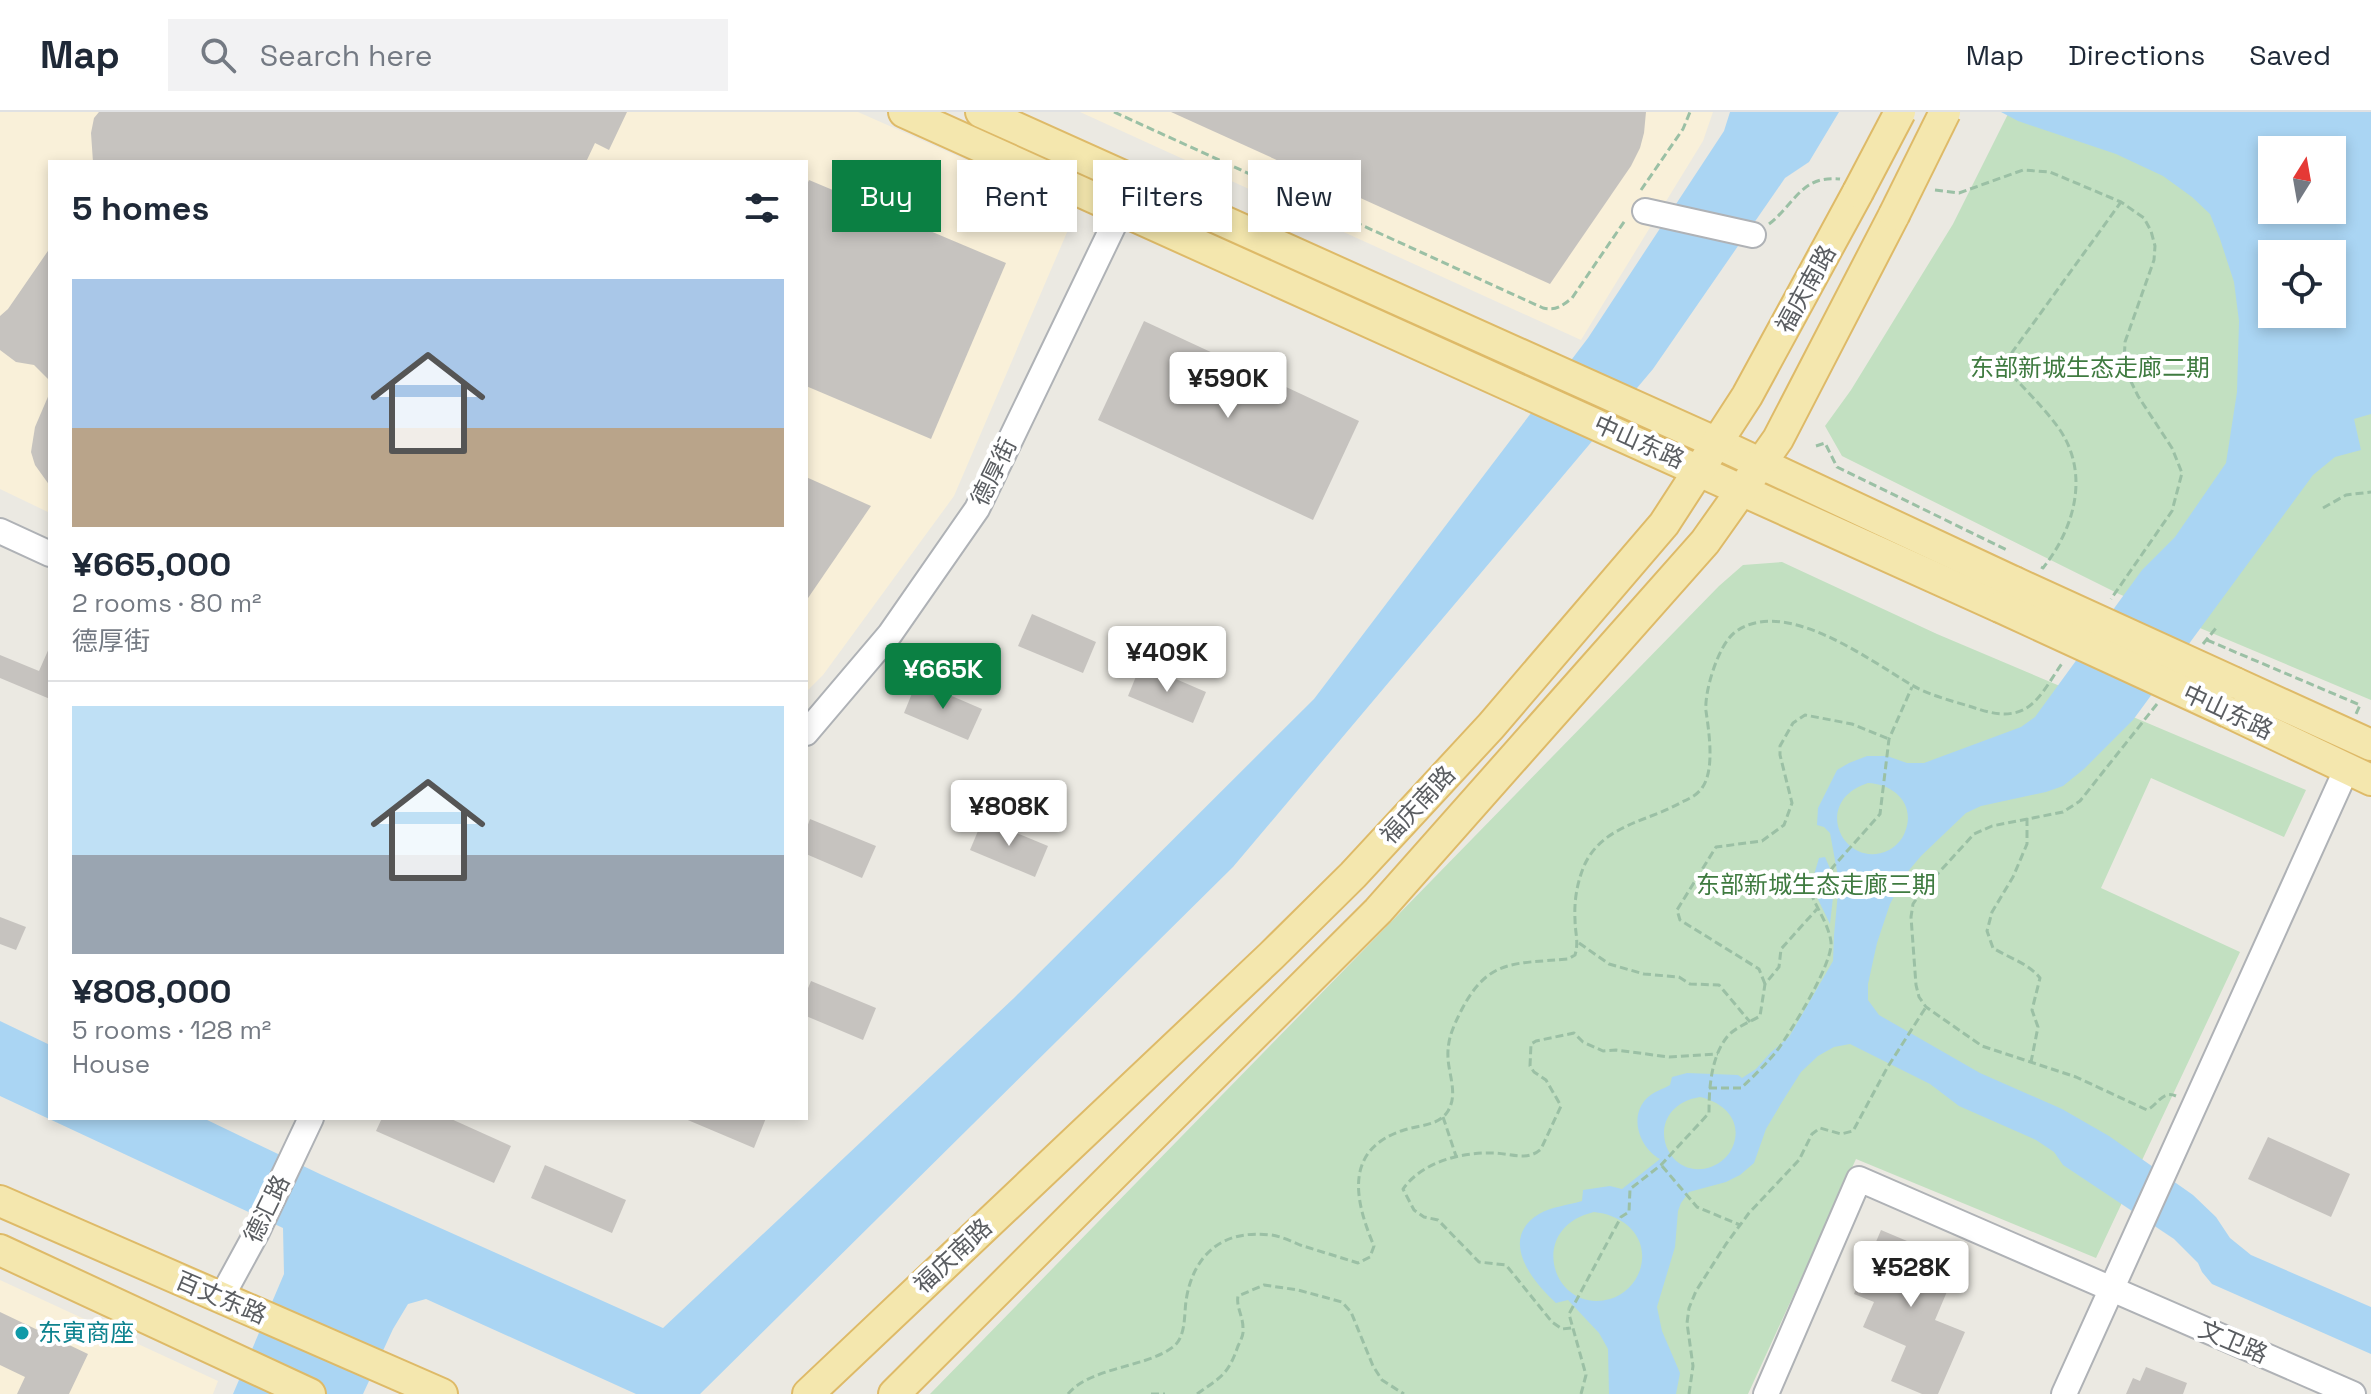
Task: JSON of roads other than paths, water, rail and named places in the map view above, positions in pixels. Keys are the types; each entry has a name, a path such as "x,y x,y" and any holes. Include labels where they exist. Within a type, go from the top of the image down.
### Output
{"main road":[{"name":"中山东路","path":"904,112 1093,196"},
{"name":"中山东路","path":"981,112 1093,162"},
{"name":"福庆南路","path":"808,1394 1353,875 1491,726 1654,536 1747,396 1850,186 1900,112"},
{"name":"福庆南路","path":"894,1394 1378,911 1705,542 1783,431 1945,112"},
{"name":"中山东路","path":"1232,225 2015,576 2231,697 2359,774"},
{"name":"中山东路","path":"1172,232 1743,489 2015,576"},
{"name":"中山东路","path":"2231,697 2360,739"},
{"name":"百丈东路","path":"0,1201 442,1394"},
{"name":"百丈东路","path":"0,1250 310,1394"}],"street":[{"path":"1640,208 1753,235"},
{"name":"德厚街","path":"808,731 890,634 977,509 1110,232"},
{"path":"0,531 48,553"},
{"path":"2064,1394 2194,1104 2359,774"},
{"name":"德汇路","path":"221,1298 257,1232 310,1120"},
{"name":"文卫路","path":"1766,1394 1859,1179 2353,1394"}],"water":[{"path":"1730,112 1839,112 1809,162 1785,178 1653,369 1233,867 700,1394 636,1394 426,1299 408,1304 363,1394 233,1394 284,1274 283,1228 51,1120 207,1120 663,1328 1014,998 1314,699 1588,338 1724,131"},
{"path":"2001,112 2371,112 2371,414 2354,419 2361,450 2335,457 2313,475 2133,720 2084,769 2063,786 1981,806 1966,813 1921,856 1905,875 1890,904 1877,943 1868,984 1868,1000 1879,1015 1980,1073 2062,1109 2109,1136 2193,1195 2216,1217 2230,1238 2251,1255 2371,1307 2371,1354 2212,1284 2198,1263 2174,1239 2063,1165 2054,1152 2036,1140 1959,1106 1930,1084 1850,1044 1834,1047 1818,1056 1801,1072 1766,1129 1754,1163 1726,1182 1689,1192 1681,1203 1675,1247 1657,1307 1662,1331 1680,1373 1676,1394 1609,1394 1608,1349 1599,1333 1568,1300 1556,1303 1537,1283 1523,1260 1521,1235 1527,1224 1539,1214 1582,1201 1583,1190 1610,1186 1622,1189 1660,1159 1642,1140 1638,1114 1647,1098 1670,1085 1672,1077 1687,1073 1738,1075 1742,1078 1756,1069 1789,1037 1833,961 1839,882 1830,833 1817,825 1818,808 1837,770 1867,756 1887,756 1907,763 1924,763 2021,727 2035,717 2142,570 2175,537 2226,463 2237,392 2239,321 2234,282 2220,239 2210,214 2192,197 2163,176 2116,154 2018,121","holes":["1868,783 1894,792 1905,804 1908,813 1908,822 1900,840 1889,850 1873,854 1859,851 1847,843 1840,832 1837,818 1840,805 1850,792","1700,1097 1716,1103 1729,1114 1735,1137 1724,1159 1711,1167 1694,1169 1681,1164 1671,1155 1665,1142 1664,1128 1670,1114 1681,1104","1594,1212 1605,1214 1624,1223 1638,1238 1642,1258 1640,1270 1624,1292 1610,1299 1590,1301 1574,1294 1562,1283 1555,1268 1554,1251 1559,1235 1573,1221"]},
{"path":"1825,857 1835,880 1830,924 1811,885 1819,858"},
{"path":"0,1021 48,1044 48,1118 0,1096"}],"place":[{"name":"东寅商座","path":"22,1333"}],"park label":[{"name":"东部新城生态走廊二期","path":"2090,368"},
{"name":"东部新城生态走廊三期","path":"1816,885"}]}
